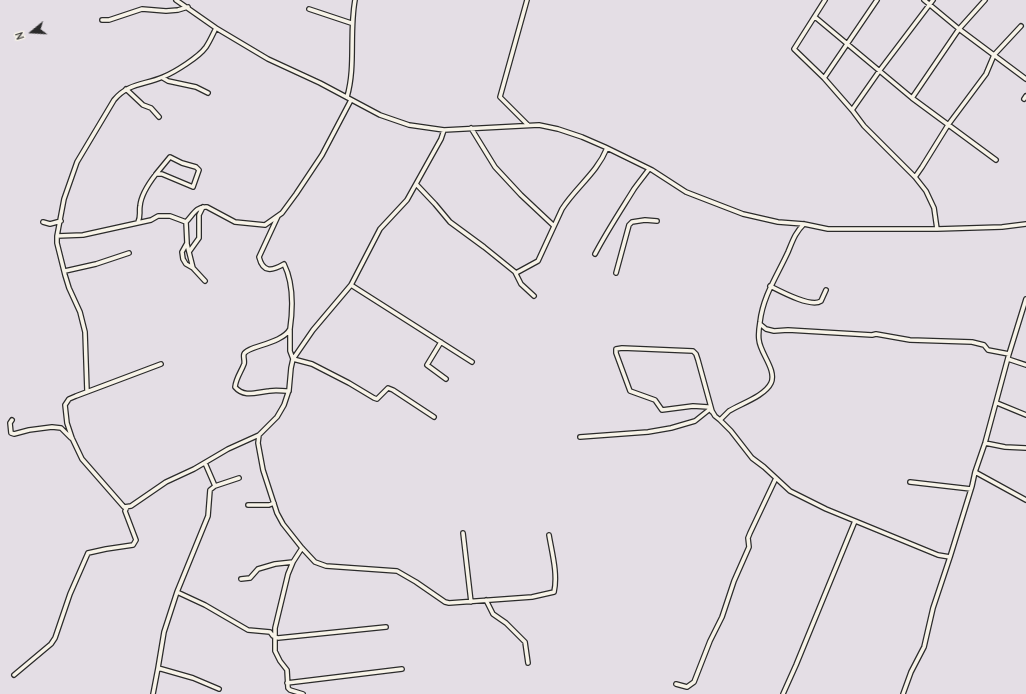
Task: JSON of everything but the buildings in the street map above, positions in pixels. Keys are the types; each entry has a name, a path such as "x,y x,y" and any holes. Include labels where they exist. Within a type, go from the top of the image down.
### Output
{"street":[{"path":"176,0 216,28 268,59 290,68 396,122 444,130 528,125 539,125 558,129 582,137 607,148 649,169 686,192 743,214 778,222 804,224 828,229 937,229 1002,227 1026,224"},
{"path":"347,97 351,83 352,23 355,0"},
{"path":"527,0 500,97 528,125"},
{"path":"825,0 794,49 824,78 864,126 915,176 926,191 934,208 937,229"},
{"path":"824,78 877,0"},
{"path":"924,0 959,29 1026,79"},
{"path":"852,110 933,0"},
{"path":"912,98 959,29 985,0"},
{"path":"102,20 108,20 142,9 166,11 188,7"},
{"path":"309,9 352,23"},
{"path":"815,17 912,98 996,160"},
{"path":"915,176 948,125 986,74 994,55 1021,26"},
{"path":"87,392 85,332 80,312 69,288 59,252 57,236 64,200 77,162 114,100 120,93 126,89 163,78 186,64 206,48 216,28"},
{"path":"163,78 168,81 196,87 208,93"},
{"path":"126,89 143,105 151,108 159,117"},
{"path":"294,360 290,351 292,299 288,271 284,264 276,269 267,269 263,267 259,257 279,215 296,194 318,161 351,100"},
{"path":"471,128 495,167 521,195 554,226"},
{"path":"161,364 69,399 65,405 67,423 77,450 88,467 121,504 127,507 131,506 166,482 205,463 228,449 259,436 277,417 284,405 289,391 294,360 313,330 351,285 380,229 404,205 442,139 444,130"},
{"path":"516,273 538,261 567,200 594,171 602,160 607,148"},
{"path":"138,222 141,217 140,207 142,197 156,174 170,157 182,163 196,167 199,170 193,187 162,174 156,174"},
{"path":"595,254 607,232 649,169"},
{"path":"416,185 450,222 516,273 523,287 534,296"},
{"path":"193,268 187,243 186,222 194,211 203,207 208,207 235,222 264,225 272,229"},
{"path":"189,252 199,238 199,215 203,207"},
{"path":"264,225 279,215"},
{"path":"57,236 83,235 150,220 158,216 170,216 186,222"},
{"path":"616,273 629,225 632,222 637,221 658,220"},
{"path":"43,222 50,224 61,221"},
{"path":"720,420 727,412 760,395 771,384 772,374 770,367 759,343 758,332 762,308 770,286 788,252 795,233 804,224"},
{"path":"187,243 182,252 183,259 186,264 193,268 205,281"},
{"path":"65,271 96,264 129,253"},
{"path":"351,285 472,362"},
{"path":"770,286 790,296 816,303 821,301 826,290"},
{"path":"903,694 924,647 932,608 950,557 985,443 1026,299"},
{"path":"760,324 766,329 774,331 788,330 876,334 910,340 972,342 984,345 988,350 1009,356 1026,366"},
{"path":"289,391 274,390 248,394 242,393 235,387 237,378 244,363 244,355 246,351 282,337 288,333 290,329"},
{"path":"441,342 427,365 446,380"},
{"path":"711,411 698,360 693,351 622,348 616,350 630,391 655,400 662,410 693,406 708,407 711,411 715,416 731,431 752,458 797,496 855,521 882,530 922,549 950,557"},
{"path":"294,360 312,364 377,399 388,388 434,416"},
{"path":"997,403 1026,415"},
{"path":"580,437 648,432 671,428 695,421 711,411"},
{"path":"12,420 10,423 11,433 14,434 29,430 52,427 60,428 72,438"},
{"path":"259,436 258,443 263,470 283,524 315,562 326,566 397,571 445,602 457,603 532,597 554,592 556,584 555,569 549,535"},
{"path":"252,440 258,443"},
{"path":"985,443 1005,447 1026,448"},
{"path":"205,463 215,486"},
{"path":"975,472 1026,500"},
{"path":"153,694 164,632 208,516 210,490 215,486 239,478"},
{"path":"676,684 687,687 694,682 710,641 722,617 734,581 748,547 748,538 750,533 776,478"},
{"path":"910,482 971,489"},
{"path":"248,505 260,506 274,503"},
{"path":"14,675 51,644 55,638 70,594 88,553 92,551 133,545 135,543 136,540 125,510 127,507"},
{"path":"783,694 855,521"},
{"path":"463,533 471,602"},
{"path":"302,548 293,562 288,574 282,604 277,618 275,637 277,657 287,670 288,689 303,694"},
{"path":"241,579 250,578 258,569 275,564 293,562"},
{"path":"178,592 206,605 248,630 270,632 275,637 296,637 386,627"},
{"path":"486,600 493,614 506,623 525,642 528,663"},
{"path":"158,668 193,678 219,689"},
{"path":"288,683 402,669"}]}
